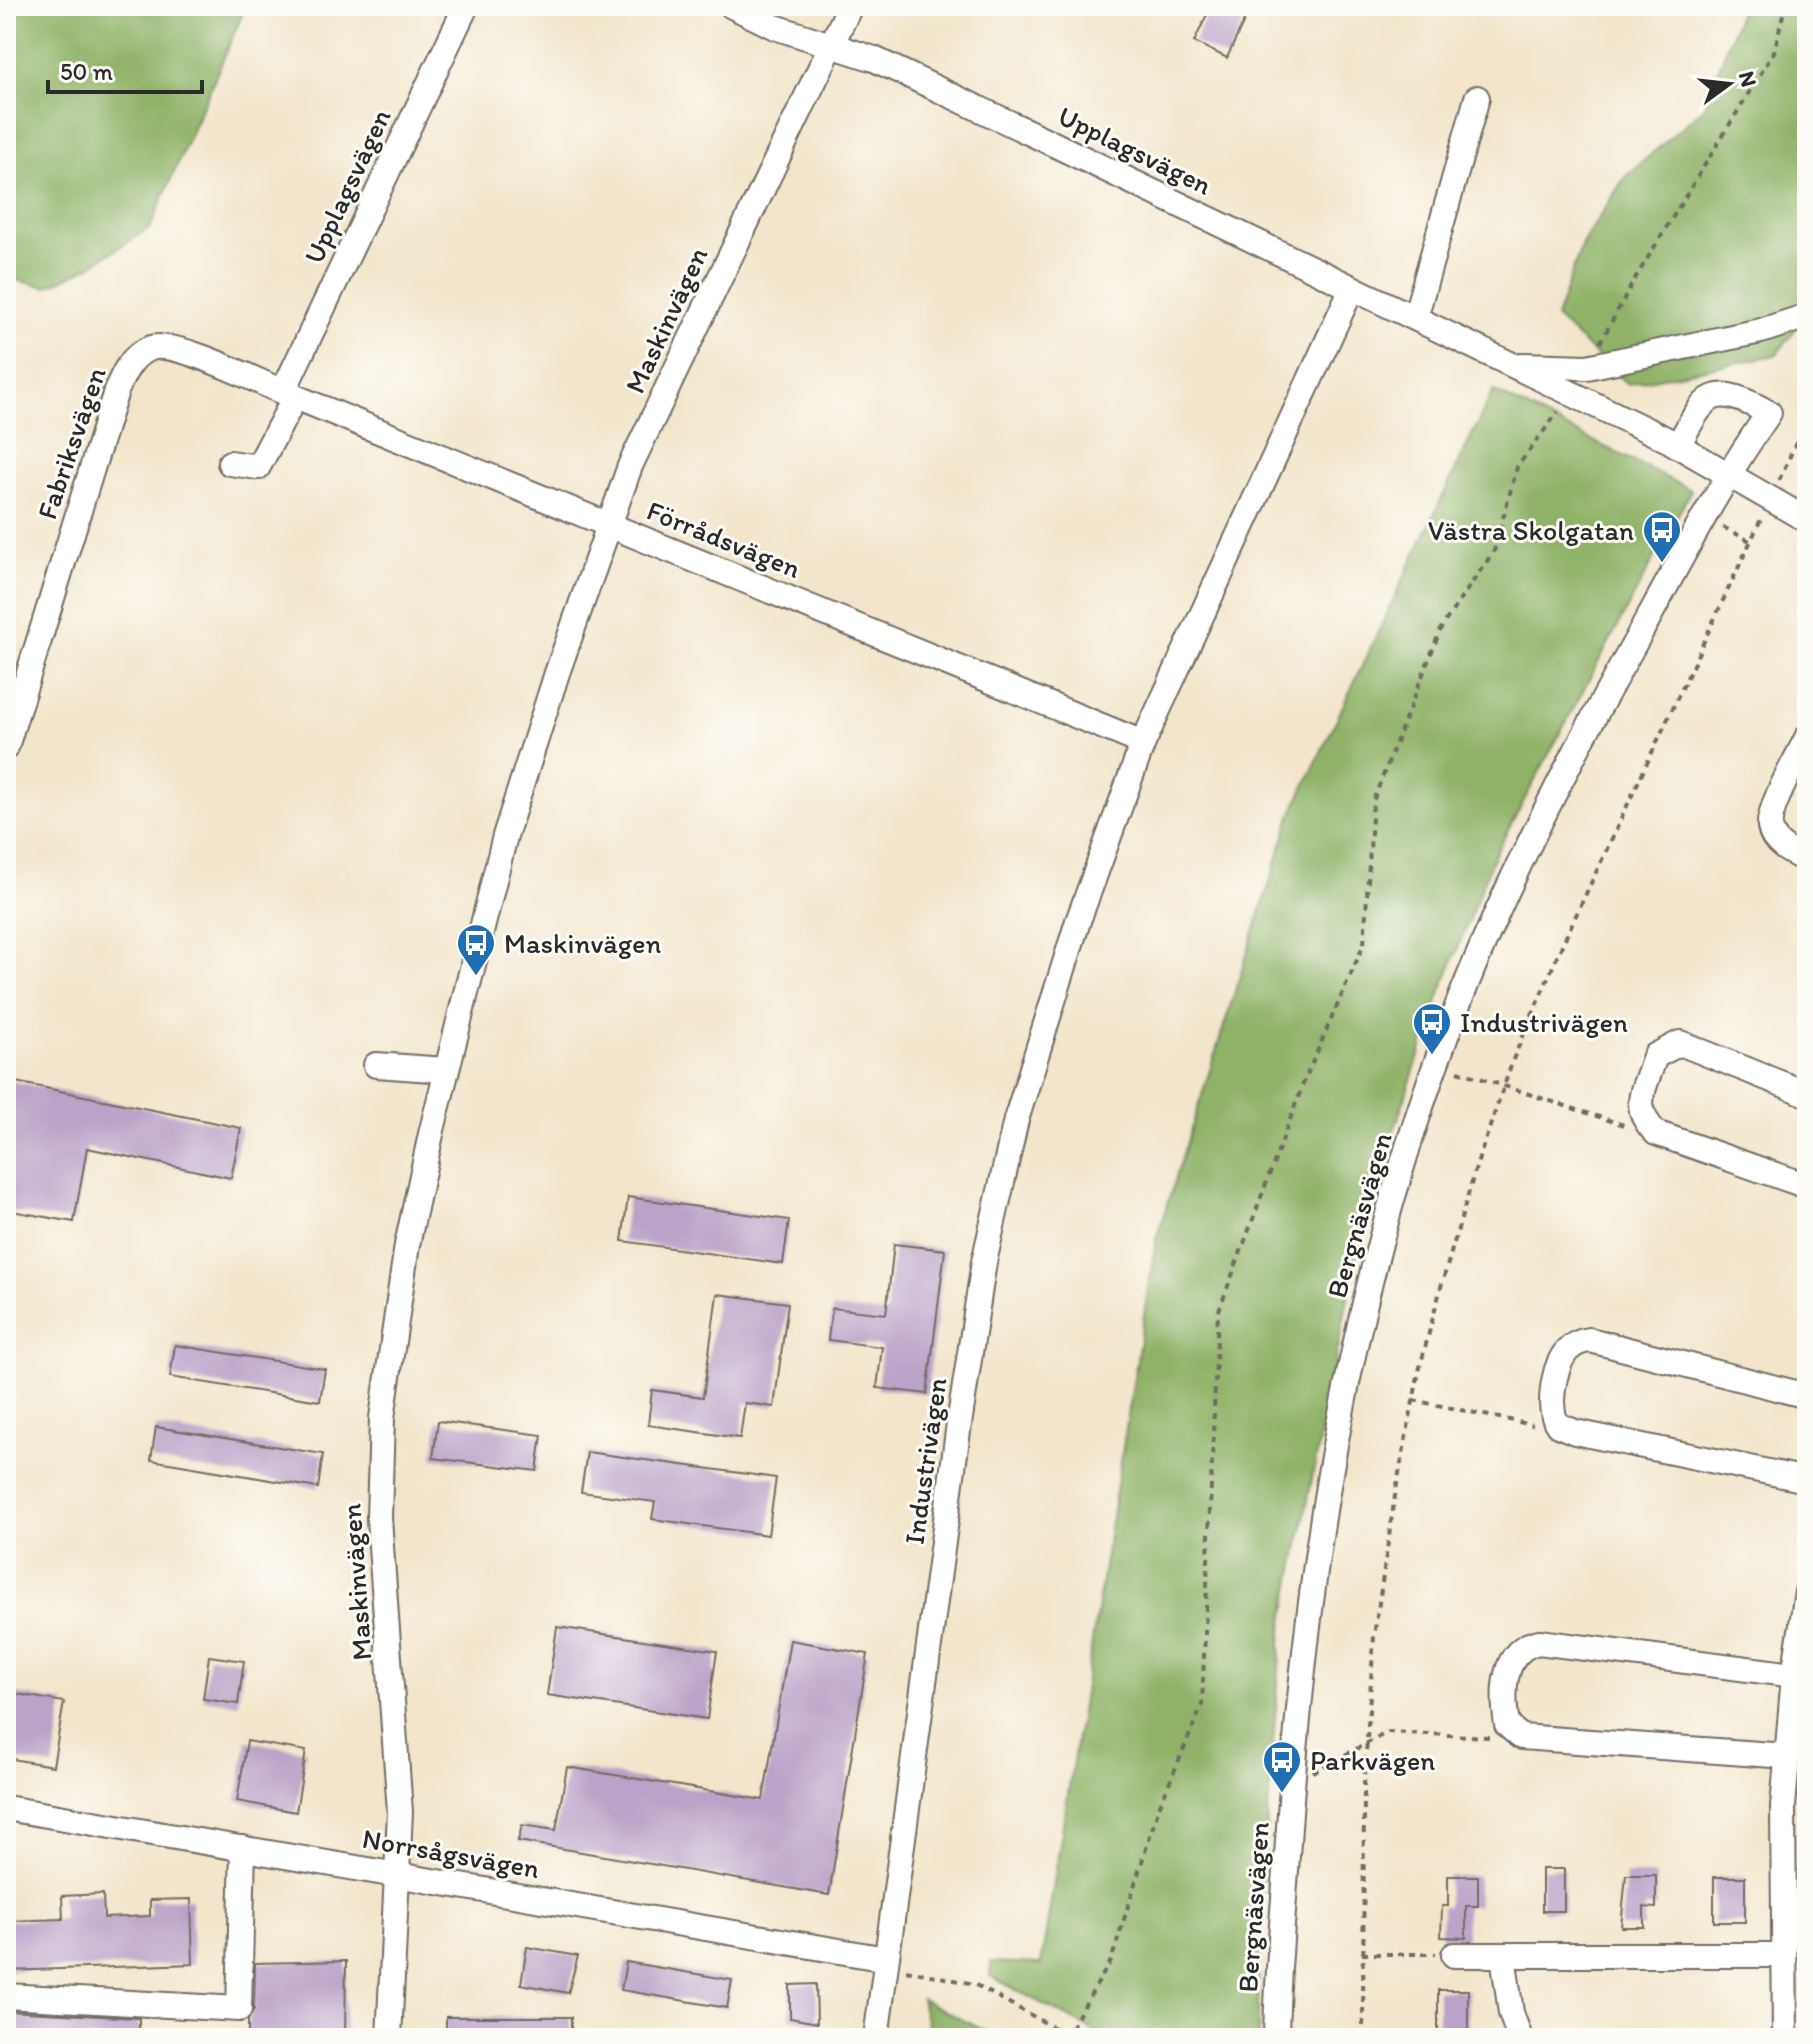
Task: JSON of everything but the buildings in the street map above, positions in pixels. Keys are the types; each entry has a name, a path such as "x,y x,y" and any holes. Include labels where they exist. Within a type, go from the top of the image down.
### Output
{"street":[{"name":"Upplagsvägen","path":"230,463 258,467 466,6"},
{"name":"Upplagsvägen","path":"732,6 775,27 874,59 1678,446"},
{"name":"Maskinvägen","path":"389,2038 400,1812 379,1518 382,1418 407,1245 446,1070 505,836 630,466 850,6"},
{"path":"1415,318 1477,98"},
{"name":"Industrivägen","path":"876,2038 984,1262 1016,1120 1078,921 1143,743 1352,288"},
{"name":"Upplagsvägen","path":"1505,362 1554,368 1587,367 1761,331 1807,316"},
{"name":"Fabriksvägen","path":"8,734 116,391 135,358 151,348 172,350 289,394"},
{"name":"Förrådsvägen","path":"289,394 1143,743"},
{"name":"Bergnäsvägen","path":"1276,2038 1292,1779 1311,1578 1330,1461 1377,1253 1437,1063 1508,886 1556,788 1728,475 1769,413 1737,396 1711,395 1703,402 1678,446"},
{"path":"1678,446 1807,520"},
{"path":"1805,748 1773,811 1770,826 1777,841 1807,860"},
{"path":"1807,1094 1680,1043 1655,1056 1638,1109 1642,1120 1656,1133 1807,1186"},
{"path":"376,1065 446,1070"},
{"path":"1807,1396 1590,1340 1574,1345 1564,1353 1553,1397 1553,1419 1575,1432 1807,1480"},
{"path":"1785,2038 1783,1807 1794,1675 1807,1592"},
{"path":"1787,1756 1521,1737 1507,1725 1505,1701 1514,1653 1539,1642 1794,1675"},
{"name":"Norrsågsvägen","path":"6,1808 886,1959"},
{"path":"6,1996 239,2009 243,1848"},
{"path":"1454,1955 1782,1955"},
{"path":"1503,1955 1511,2013 1520,2038"}],"path":[{"path":"1587,367 1636,277 1774,52 1785,6"},
{"path":"886,1959 904,1969 974,1984 1068,2037 1111,1961 1159,1807 1202,1706 1218,1313 1305,1079 1364,944 1373,801 1442,626 1494,551 1517,467 1571,394"},
{"path":"1363,2038 1366,1741 1384,1563 1413,1400 1477,1164 1505,1084 1563,943 1807,419"},
{"path":"1437,1063 1624,1125 1642,1120"},
{"path":"1413,1400 1538,1426 1553,1419"},
{"path":"1292,1779 1322,1769 1366,1741 1388,1732 1492,1737 1507,1725"},
{"path":"1362,1954 1454,1955"}],"green space":[{"path":"6,6 246,6 150,228 88,267 47,287 6,278"},
{"path":"1742,6 1807,6 1807,314 1776,355 1627,384 1556,318 1582,244 1625,177 1704,108"},
{"path":"1493,391 1691,490 1493,858 1441,991 1363,1222 1282,1630 1259,1923 1258,2038 1107,2038 990,1976 991,1962 1041,1964 1156,1239 1292,813"},
{"path":"921,1999 999,2038 930,2038"}],"place":[{"name":"Västra Skolgatan","path":"1662,564"},
{"name":"Maskinvägen","path":"476,977"},
{"name":"Industrivägen","path":"1432,1056"},
{"name":"Parkvägen","path":"1282,1794"}]}
